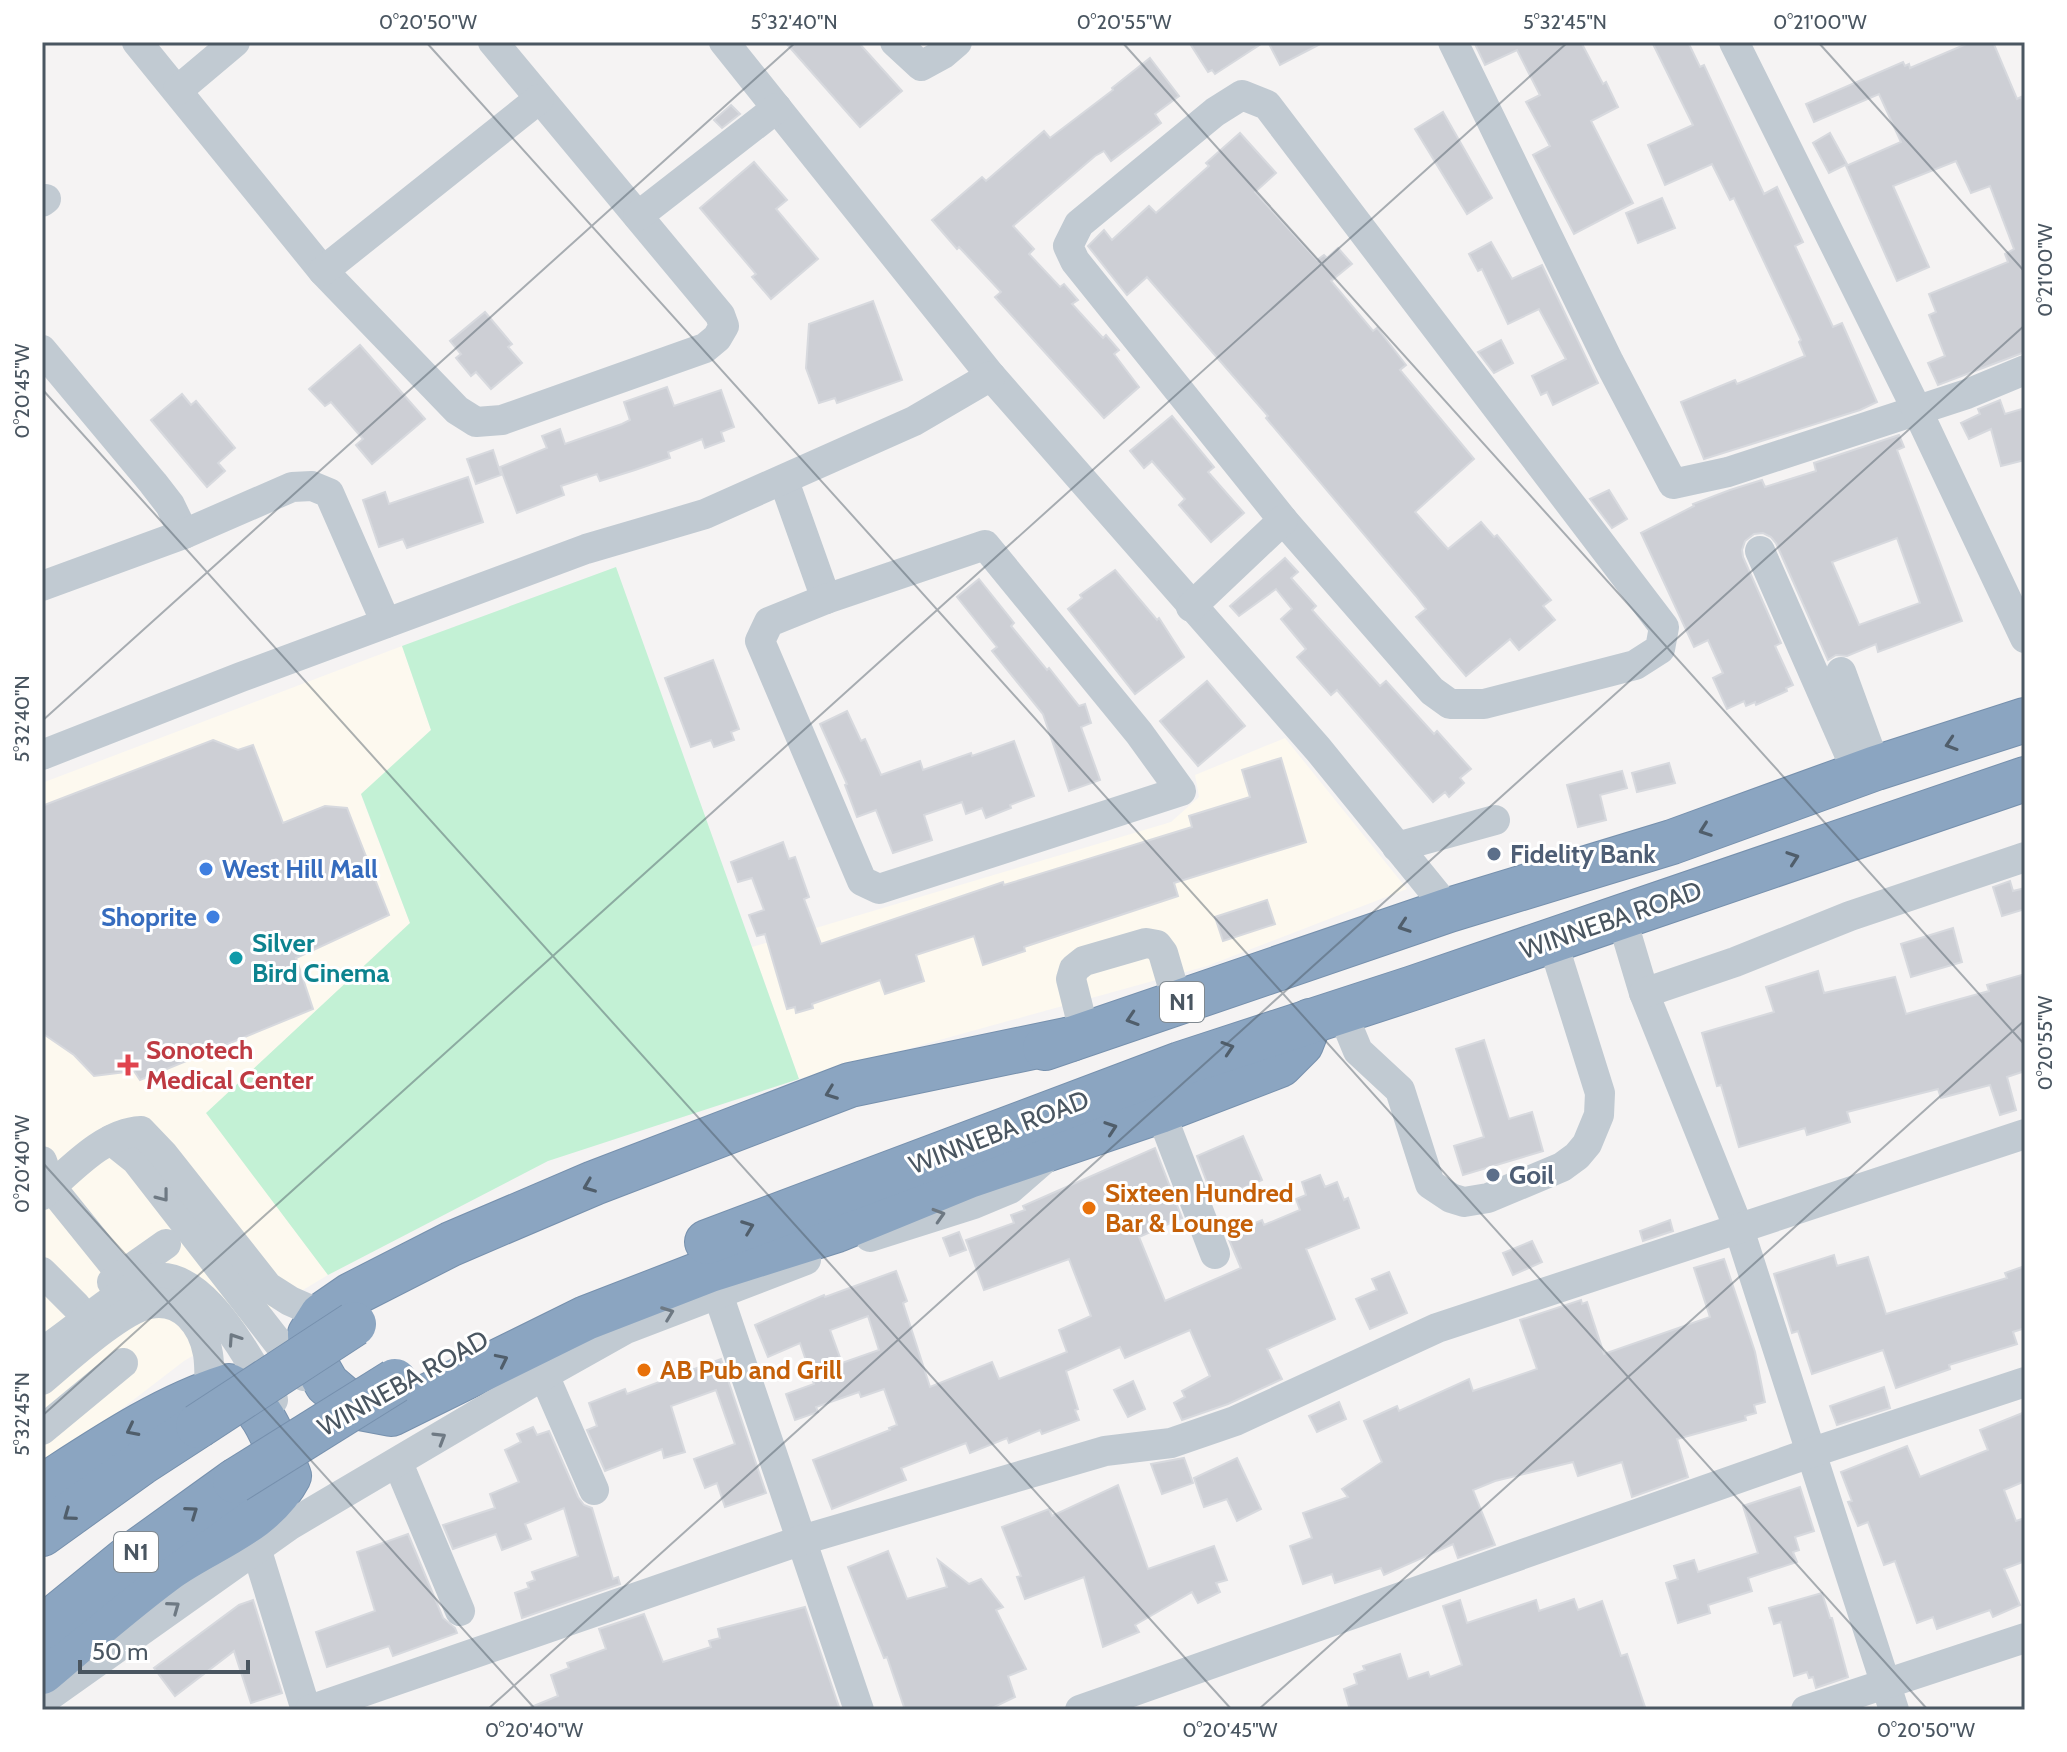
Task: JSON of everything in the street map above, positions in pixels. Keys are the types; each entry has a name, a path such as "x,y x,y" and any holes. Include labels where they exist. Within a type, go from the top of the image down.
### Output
{"highway":[{"name":"WINNEBA ROAD","path":"42,1534 204,1409 338,1319 441,1281 670,1183 955,1078 1449,910 1672,842 1867,771 2025,720"},
{"name":"WINNEBA ROAD","path":"42,1628 128,1558 235,1481 393,1398 482,1336 686,1250 1180,1064 1413,988 2025,779"},
{"path":"338,1319 310,1334 311,1356 327,1384 354,1407 393,1398 710,1270 837,1230 969,1176 1160,1111 1280,1065 1326,1015"},
{"path":"42,1487 122,1435 204,1409 229,1386 248,1397 267,1426 289,1476 279,1495 258,1513 169,1568 42,1672"}],"street":[{"path":"137,42 323,271 457,410 476,422 502,420 705,348 717,338 724,326 720,315 493,42"},
{"path":"178,90 235,42"},
{"path":"724,42 991,376 1318,749 1449,910"},
{"path":"895,42 921,66 957,42"},
{"path":"1453,42 1602,348 1673,484 1728,472 1967,394 2025,370"},
{"path":"1734,42 1917,410 2025,638"},
{"path":"1242,95 1267,105 1664,627 1660,649 1635,665 1484,704 1450,704 1432,691 1283,520 1075,261 1068,246 1079,224 1215,112 1242,95"},
{"path":"323,271 539,99"},
{"path":"638,216 777,108"},
{"path":"42,350 170,505 184,534"},
{"path":"42,755 586,549 705,514 914,421 991,376"},
{"path":"784,481 826,599"},
{"path":"42,586 184,534 292,487 312,486 329,493 386,623"},
{"path":"1191,607 1283,520"},
{"path":"985,545 1139,733 1181,791 879,889 862,881 760,641 769,622 826,599 985,545"},
{"path":"1760,551 1867,771"},
{"path":"1841,672 1867,771"},
{"path":"1397,847 1495,820"},
{"path":"1644,993 1735,962 1850,916 2025,857"},
{"path":"1621,916 1644,993 1739,1229 1890,1696"},
{"path":"1326,1015 1358,1051 1400,1090 1430,1184 1441,1193 1464,1202 1488,1198 1562,1167 1577,1156 1587,1144 1599,1115 1600,1093 1552,940"},
{"path":"1078,1037 1071,979 1074,969 1084,961 1146,943 1157,945 1163,953 1178,1004"},
{"path":"1160,1111 1215,1254"},
{"path":"122,1275 45,1181 124,1132 141,1131 163,1154 268,1287 290,1301 338,1319"},
{"path":"256,1548 308,1710 802,1540 1105,1451 1171,1443 1235,1421 1437,1328 2025,1134"},
{"path":"111,1140 136,1160 330,1408 362,1426 393,1398"},
{"path":"42,1701 256,1548 626,1329 861,1239 974,1204 1010,1189 1059,1147"},
{"path":"42,1330 166,1244"},
{"path":"42,1272 76,1306"},
{"path":"42,1352 109,1302 147,1280 174,1278 197,1291 230,1332 301,1444 305,1453 302,1461 289,1476"},
{"path":"718,1294 859,1710"},
{"path":"42,1380 126,1315 149,1304 171,1303 189,1313 202,1335 208,1354 204,1409"},
{"path":"42,1430 123,1363"},
{"path":"544,1375 594,1490"},
{"path":"1080,1710 1810,1453 2025,1382"},
{"path":"398,1463 460,1611"},
{"path":"1806,1710 1890,1696 2025,1638"}],"shaded area":[{"path":"402,646 431,730 361,795 410,923 207,1113 328,1275 184,1361 42,1470 42,783"},
{"path":"1285,738 1407,889 1207,966 799,1079 752,947 1171,822 1199,797 1195,775"}],"green space":[{"path":"616,567 799,1079 548,1161 328,1275 206,1113 410,923 361,794 431,730 402,646"}],"building":[{"path":"785,42 858,42 902,91 860,127"},
{"path":"1189,42 1264,42 1215,74 1212,70 1208,72"},
{"path":"1268,42 1324,42 1280,65"},
{"path":"1474,42 1581,42 1618,107 1591,121 1633,203 1574,234 1533,155 1550,146 1526,102 1540,95 1517,50 1485,65"},
{"path":"1652,42 1688,42 1700,67 1704,65 1764,194 1777,187 1803,242 1795,246 1833,327 1842,323 1877,402 1704,459 1681,402 1735,380 1737,384 1805,356 1799,342 1801,340 1734,198 1730,200 1712,164 1665,185 1648,145 1693,125"},
{"path":"1971,42 1993,42 2017,99 2021,97 2025,108 2025,352 1938,385 1928,363 1945,356 1929,315 1936,312 1929,294 2008,262 2005,254 2014,249 1990,186 1971,193 1956,161 1893,186 1929,267 1897,281 1846,166 1901,142 1879,94 1814,122 1806,104 1903,62 1910,68"},
{"path":"1150,58 1179,96 1155,114 1161,123 1111,161 1104,151 1095,156 1013,226 1034,249 1029,254 1060,287 1064,284 1078,300 1072,304 1103,338 1106,335 1119,350 1114,354 1139,387 1104,418 995,297 1001,292 932,220 982,177 986,181 1044,131 1050,138"},
{"path":"731,105 740,114 722,128 714,120"},
{"path":"1443,112 1492,198 1467,214 1415,129"},
{"path":"1240,133 1276,173 1255,192 1317,260 1324,255 1327,258 1338,248 1352,264 1331,281 1373,331 1377,328 1406,365 1400,370 1474,459 1415,512 1448,549 1481,522 1494,537 1497,535 1551,600 1543,606 1555,620 1519,650 1510,639 1466,676 1416,617 1426,609 1416,596 1266,418 1268,416 1147,277 1127,295 1088,246 1104,230 1112,240 1149,206 1156,213 1209,166 1206,163"},
{"path":"1830,133 1847,164 1829,173 1813,143"},
{"path":"754,162 787,200 776,209 818,259 771,299 752,277 756,274 700,208"},
{"path":"1662,198 1675,228 1638,243 1626,213"},
{"path":"1491,242 1512,279 1542,265 1598,383 1553,405 1547,392 1541,395 1532,376 1566,359 1539,309 1508,324 1482,269 1478,271 1469,254"},
{"path":"873,301 902,380 837,403 835,398 819,403 806,368 809,324"},
{"path":"485,312 512,344 508,347 522,363 491,389 476,372 471,376 456,358 461,354 450,341"},
{"path":"1501,340 1513,363 1494,373 1478,352"},
{"path":"360,345 425,419 372,464 356,445 363,439 331,402 325,406 309,389"},
{"path":"667,387 674,406 721,390 734,427 721,432 724,441 705,448 702,439 668,452 670,458 635,470 600,481 597,474 561,486 564,495 517,513 500,467 547,448 542,436 560,429 565,444 622,424 630,420 624,402"},
{"path":"182,394 191,405 196,401 235,448 218,463 225,471 207,487 151,420"},
{"path":"2000,400 2005,414 2025,408 2025,460 2001,466 1991,429 1969,439 1961,423 1980,414 1978,409"},
{"path":"1172,416 1214,467 1208,472 1244,513 1211,542 1179,505 1185,499 1152,461 1144,468 1130,451"},
{"path":"1899,435 1904,447 1897,450 1962,621 1878,652 1876,644 1828,660 1776,543 1763,533 1754,534 1745,541 1743,557 1781,643 1775,646 1793,685 1786,688 1787,691 1756,705 1755,702 1746,706 1744,701 1727,709 1713,678 1723,673 1708,640 1694,647 1641,533 1693,504 1730,490 1762,480 1765,487 1816,471 1814,463","holes":["1897,538 1920,603 1859,625 1832,562"]},
{"path":"493,450 501,475 476,484 467,459"},
{"path":"468,477 483,522 407,548 403,539 379,547 363,500 385,492 389,504"},
{"path":"1609,490 1627,519 1612,528 1590,499"},
{"path":"1285,558 1298,572 1291,578 1316,606 1312,610 1380,686 1386,681 1471,769 1460,778 1464,783 1449,797 1445,792 1433,802 1337,690 1331,695 1297,657 1306,649 1281,619 1292,609 1276,589 1239,616 1230,606"},
{"path":"1115,570 1157,620 1159,618 1184,657 1135,694 1068,609 1082,598 1080,595"},
{"path":"979,579 1014,623 1011,626 1047,670 1049,668 1079,706 1085,704 1091,723 1081,727 1100,780 1069,791 1043,714 992,651 997,647 957,597"},
{"path":"713,660 739,729 731,732 734,740 714,747 711,740 691,747 665,678"},
{"path":"1207,681 1245,726 1198,766 1160,721"},
{"path":"847,711 861,741 865,739 881,775 920,761 923,770 1014,741 1034,796 986,818 982,808 966,814 962,802 924,815 932,840 893,853 876,810 857,817 847,784 820,724"},
{"name":"West Hill Mall","path":"213,740 238,750 253,745 283,823 325,806 347,808 389,915 296,958 313,1009 140,1080 134,1071 94,1076 74,1055 42,1033 42,806"},
{"path":"1281,758 1306,842 1174,883 1178,896 1024,947 1025,951 983,965 974,936 916,955 924,981 885,994 880,980 812,1004 813,1008 796,1013 795,1007 787,1009 765,934 757,936 749,915 764,910 752,878 738,882 731,862 783,842 789,859 795,857 809,897 804,899 821,944 1003,882 1004,885 1192,827 1189,816 1250,797 1242,770"},
{"path":"1669,763 1675,783 1637,792 1632,773"},
{"path":"1622,771 1627,788 1600,795 1606,820 1578,827 1567,785"},
{"path":"2010,881 2013,891 2025,888 2025,909 2002,916 1993,887"},
{"path":"1267,900 1275,924 1223,941 1215,917"},
{"path":"1953,928 1962,962 1911,977 1901,944"},
{"path":"1818,971 1824,993 1895,977 1906,1014 1989,991 1987,985 2025,974 2025,1071 2007,1077 2016,1110 2000,1115 1990,1085 1941,1098 1938,1089 1847,1112 1850,1122 1807,1135 1805,1128 1739,1147 1702,1033 1774,1012 1766,987"},
{"path":"1484,1040 1509,1119 1532,1112 1543,1151 1463,1175 1454,1146 1484,1137 1456,1049"},
{"path":"1243,1136 1262,1180 1214,1201 1197,1156"},
{"path":"1155,1148 1182,1218 1139,1237 1165,1301 1241,1268 1227,1235 1262,1220 1264,1225 1300,1210 1296,1199 1306,1195 1302,1182 1320,1175 1325,1187 1337,1182 1344,1200 1348,1198 1359,1228 1306,1249 1335,1319 1267,1349 1282,1379 1228,1404 1182,1420 1174,1403 1185,1397 1182,1391 1210,1376 1190,1330 1125,1358 1120,1347 1066,1371 1079,1420 1042,1434 1040,1430 1009,1443 1007,1438 970,1453 966,1443 901,1468 906,1480 832,1509 813,1460 897,1425 884,1389 861,1397 859,1392 816,1407 818,1412 795,1420 786,1394 814,1384 800,1343 768,1357 755,1325 824,1295 896,1271 930,1387 992,1362 999,1379 1067,1352 1059,1330 1091,1316 1069,1259 984,1290 966,1240 1014,1223 1011,1215 1025,1210 1023,1206","holes":["868,1316 879,1350 842,1363 830,1330"]},
{"path":"1670,1220 1673,1231 1643,1241 1640,1231"},
{"path":"959,1232 966,1250 950,1256 943,1238"},
{"path":"1532,1241 1542,1262 1513,1275 1503,1253"},
{"path":"1834,1255 1837,1266 1868,1257 1886,1314 2007,1278 2005,1273 2025,1266 2025,1328 2013,1332 2017,1344 1949,1365 1950,1369 1896,1388 1883,1350 1812,1374 1798,1331 1792,1333 1774,1274"},
{"path":"1724,1259 1755,1352 1765,1402 1754,1405 1756,1413 1745,1416 1746,1420 1677,1439 1688,1477 1632,1497 1622,1462 1578,1476 1573,1462 1495,1481 1473,1490 1495,1545 1458,1558 1453,1544 1384,1575 1381,1568 1335,1583 1332,1574 1303,1584 1290,1546 1312,1538 1303,1513 1348,1497 1342,1489 1382,1462 1364,1421 1397,1406 1399,1411 1469,1379 1473,1391 1537,1369 1520,1320 1581,1300 1582,1304 1587,1302 1604,1354 1710,1317 1694,1268"},
{"path":"1389,1272 1407,1313 1370,1329 1356,1299 1377,1290 1372,1279"},
{"path":"721,1359 766,1493 725,1507 717,1483 705,1488 694,1459 735,1444 716,1390 671,1406 685,1452 664,1458 662,1449 605,1471 587,1430 597,1426 589,1403 625,1389 627,1394"},
{"path":"1133,1381 1145,1409 1128,1417 1114,1390"},
{"path":"1884,1387 1890,1408 1837,1425 1830,1406"},
{"path":"1339,1402 1346,1419 1317,1432 1309,1416"},
{"path":"2025,1412 2025,1481 2004,1490 2016,1521 2025,1518 2025,1561 2004,1569 2020,1605 1993,1617 1990,1610 1937,1629 1933,1617 1917,1623 1895,1561 1884,1565 1868,1522 1858,1526 1841,1472 1907,1446 1920,1477 1988,1450 1980,1430"},
{"path":"533,1427 537,1435 549,1431 578,1497 584,1505 592,1508 613,1579 618,1577 620,1584 522,1618 515,1593 529,1588 527,1583 535,1580 532,1572 578,1556 564,1508 525,1524 531,1539 502,1550 496,1534 453,1549 443,1525 495,1508 490,1494 519,1482 505,1450 521,1442 517,1434"},
{"path":"1184,1458 1193,1483 1162,1494 1151,1464"},
{"path":"1237,1458 1261,1509 1237,1521 1227,1499 1204,1507 1194,1478"},
{"path":"1118,1485 1148,1569 1214,1546 1227,1580 1216,1583 1220,1592 1198,1603 1192,1592 1135,1625 1139,1632 1103,1647 1084,1577 1025,1599 1017,1577 1021,1576 1002,1527 1049,1509 1052,1516"},
{"path":"1800,1487 1814,1531 1795,1537 1799,1550 1793,1552 1797,1562 1748,1578 1752,1591 1708,1605 1710,1613 1678,1623 1666,1583 1678,1579 1674,1566 1694,1560 1698,1572 1758,1553 1743,1506"},
{"path":"408,1534 443,1618 457,1633 393,1656 389,1646 327,1667 316,1632 375,1611 357,1552"},
{"path":"888,1551 907,1599 947,1587 938,1560 969,1584 981,1579 1003,1607 996,1610 1026,1669 1008,1676 1015,1697 988,1710 905,1710 887,1657 884,1658 848,1567"},
{"path":"1822,1593 1848,1677 1816,1688 1813,1677 1809,1678 1807,1672 1794,1676 1781,1622 1774,1624 1769,1608"},
{"path":"1574,1599 1578,1610 1602,1601 1621,1656 1627,1654 1646,1710 1350,1710 1344,1689 1357,1684 1354,1674 1365,1670 1363,1666 1400,1654 1408,1679 1428,1672 1430,1677 1462,1665 1443,1606 1460,1600 1467,1623 1536,1600 1539,1611"},
{"path":"253,1600 282,1693 251,1703 234,1651 175,1696 154,1668 239,1605"},
{"path":"805,1607 840,1710 524,1710 558,1696 551,1675 569,1668 567,1663 606,1649 599,1629 644,1614 663,1662 711,1647 709,1641 720,1638 718,1629"}],"place":[{"name":"Fidelity Bank","path":"1494,854"},
{"name":"West Hill Mall","path":"206,869"},
{"name":"Shoprite","path":"213,917"},
{"name":"Silver Bird Cinema","path":"236,958"},
{"name":"Sonotech Medical Center","path":"128,1065"},
{"name":"Goil","path":"1493,1175"},
{"name":"Sixteen Hundred Bar & Lounge","path":"1089,1208"},
{"name":"AB Pub and Grill","path":"644,1370"}]}
